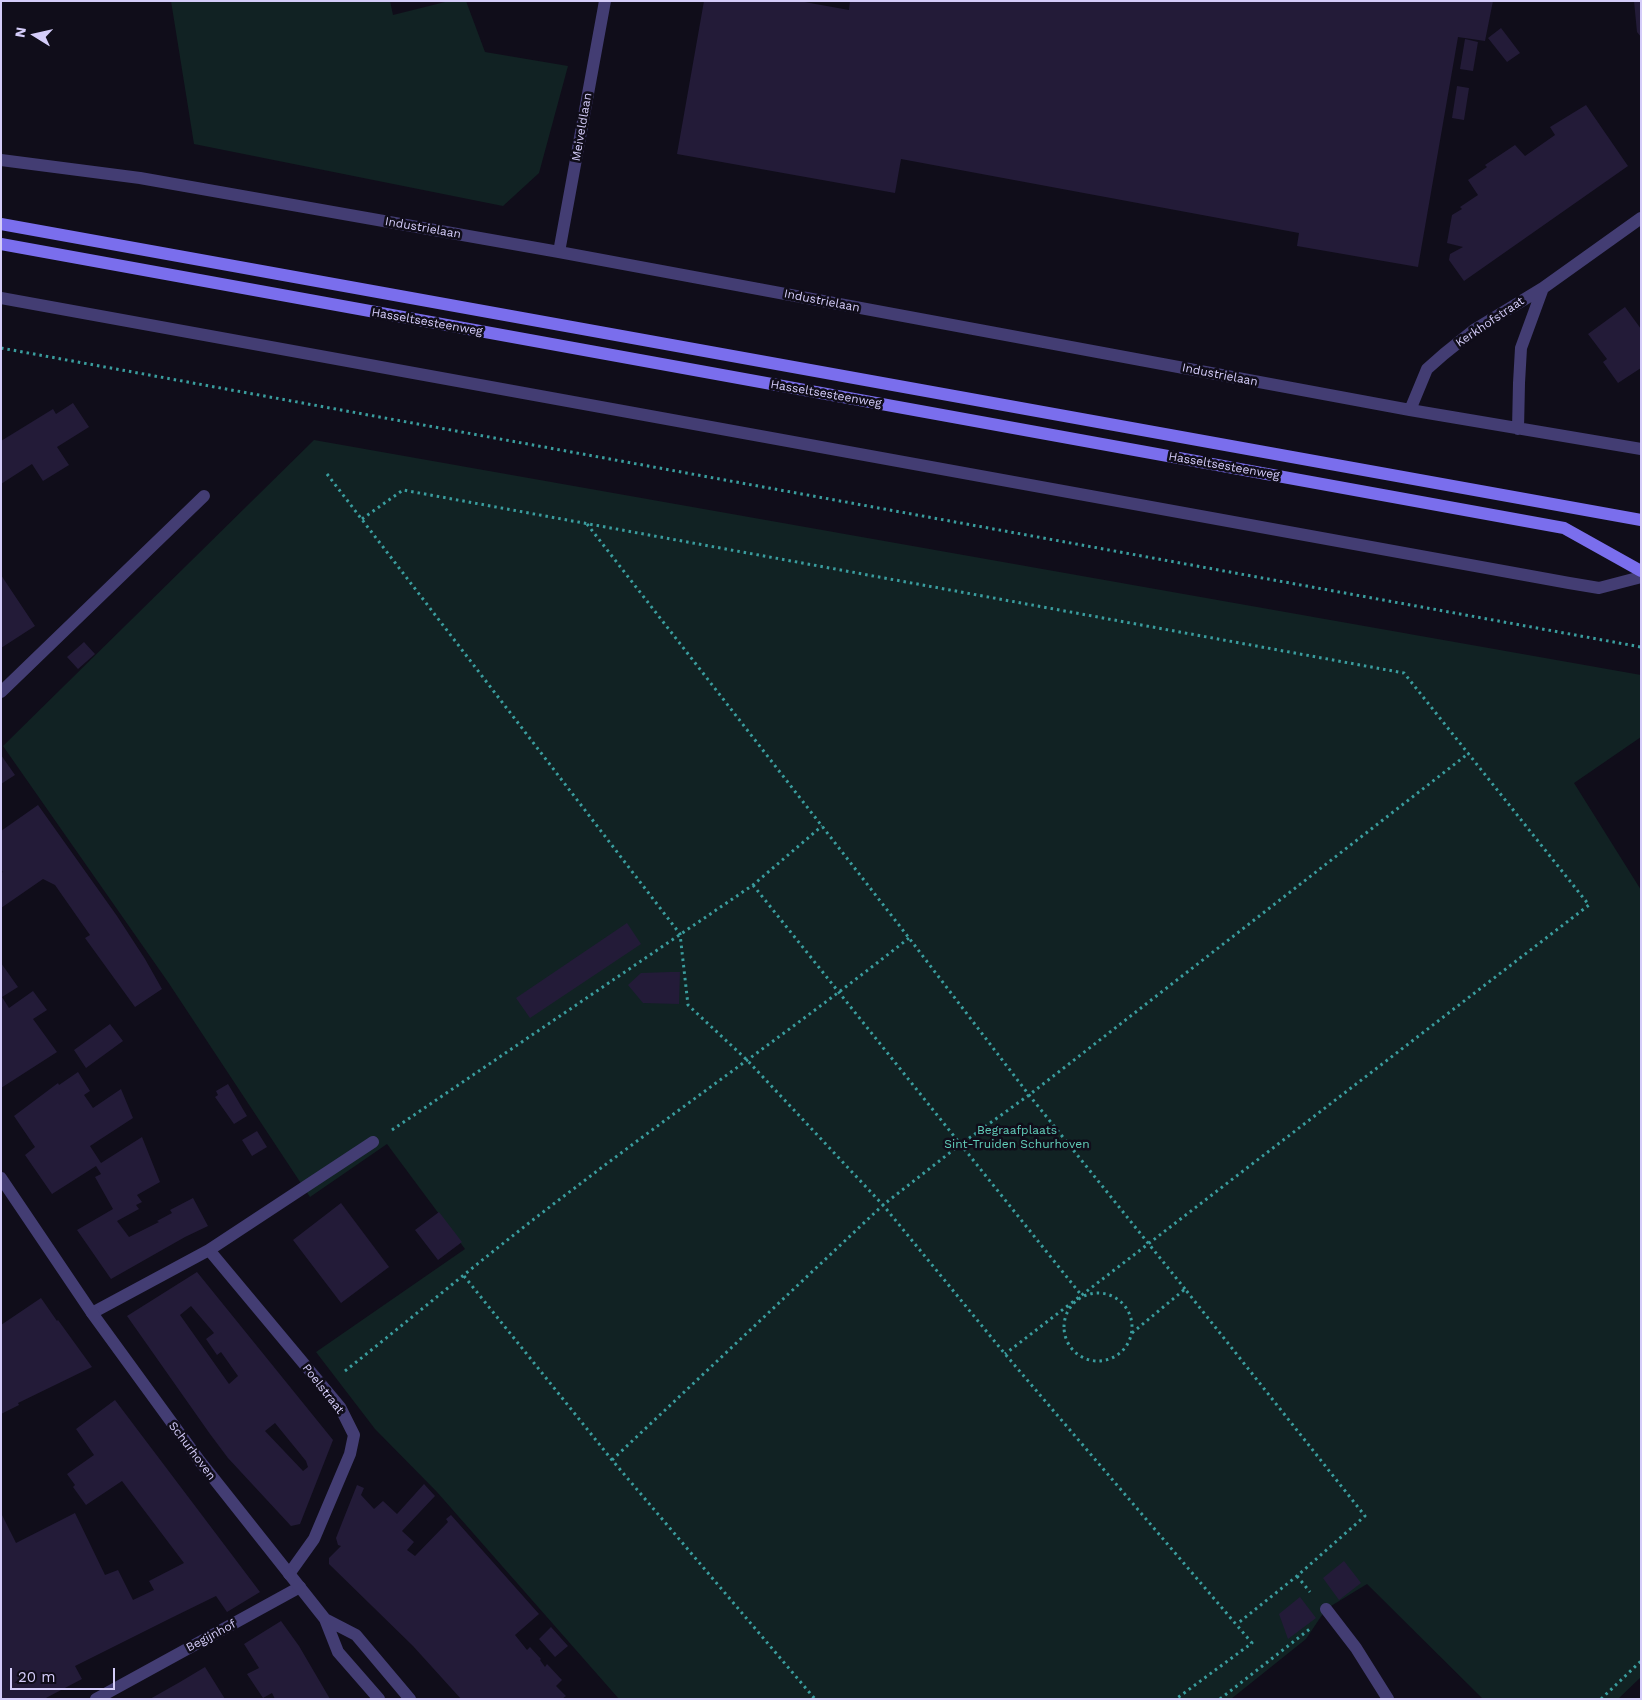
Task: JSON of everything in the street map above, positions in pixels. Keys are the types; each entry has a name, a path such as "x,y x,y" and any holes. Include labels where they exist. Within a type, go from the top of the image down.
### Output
{"main road":[{"name":"Hasseltsesteenweg","path":"1,224 1641,520"},
{"name":"Hasseltsesteenweg","path":"1,244 1564,528 1641,571"}],"street":[{"name":"Meiveldlaan","path":"559,252 605,1"},
{"name":"Industrielaan","path":"1,160 140,178 559,252 1410,410 1641,449"},
{"name":"Kerkhofstraat","path":"1410,410 1427,369 1474,330 1543,288 1641,218"},
{"name":"Kerkhofstraat","path":"1518,429 1521,348 1543,288"},
{"path":"1,298 1569,583 1599,588 1641,577"},
{"path":"1,692 204,496"},
{"path":"92,1313 209,1250 373,1142"},
{"name":"Schurhoven","path":"1,1178 92,1313 199,1460 325,1619 356,1635 410,1699"},
{"name":"Poelstraat","path":"209,1250 340,1407 354,1435 350,1454 314,1538 289,1574"},
{"name":"Begijnhof","path":"96,1699 300,1587"},
{"path":"1327,1611 1356,1648 1388,1699"},
{"path":"325,1619 338,1652 379,1699"}],"path":[{"path":"1,348 1641,647"},
{"path":"327,474 680,934 688,1005 746,1060 884,1205 1005,1354 1252,1643 1176,1699"},
{"path":"362,519 403,490 1404,673 1589,905 1005,1354"},
{"path":"587,524 1029,1095 1365,1516 1297,1576 1236,1624"},
{"path":"612,1460 884,1205 960,1144 1029,1095 1469,754"},
{"path":"373,1142 753,885 822,826"},
{"path":"753,885 1082,1296"},
{"path":"345,1371 574,1188 746,1060 840,993 909,938"},
{"path":"464,1276 612,1460 815,1699"},
{"path":"1132,1333 1185,1289"},
{"path":"1093,1292 1105,1292 1117,1298 1128,1310 1132,1321 1132,1333 1126,1347 1116,1356 1106,1361 1095,1361 1085,1358 1072,1350 1065,1336 1066,1313 1072,1304 1082,1296 1093,1292"},
{"path":"1220,1699 1327,1611"},
{"path":"1601,1699 1641,1661"}],"green space":[{"path":"171,1 390,1 393,15 449,1 466,1 485,52 568,66 539,173 503,206 194,144"},
{"name":"Begraafplaats Sint-Truiden Schurhoven","path":"314,440 1641,675 1641,737 1574,783 1641,890 1641,1677 1618,1699 1483,1699 1367,1584 1326,1609 1306,1639 1231,1699 619,1699 437,1492 375,1429 316,1352 465,1249 387,1144 310,1197 168,982 3,746"}],"building":[{"path":"704,1 799,1 849,10 850,1 1493,1 1485,41 1458,37 1418,267 1297,246 1299,233 901,159 895,193 677,154"},
{"path":"1634,1 1641,1 1641,37 1637,32"},
{"path":"1501,28 1520,53 1507,62 1488,38"},
{"path":"1465,39 1478,42 1473,71 1460,69"},
{"path":"1457,86 1469,88 1464,120 1452,118"},
{"path":"1586,105 1628,166 1464,281 1449,260 1450,254 1463,247 1447,243 1452,215 1478,195 1468,180 1487,167 1485,165 1515,145 1525,156 1555,135 1550,127"},
{"path":"1625,307 1641,329 1641,368 1618,383 1603,362 1607,359 1588,334"},
{"path":"73,403 89,427 57,447 69,465 43,481 32,464 1,484 1,441 53,409 56,414"},
{"path":"1,575 35,626 1,648"},
{"path":"84,642 95,654 78,669 67,657"},
{"path":"1,755 15,775 1,784"},
{"path":"38,805 117,916 162,989 135,1007 85,938 90,935 55,885 43,879 1,908 1,873 3,872 1,870 1,831"},
{"path":"627,923 641,944 530,1018 516,998"},
{"path":"1,963 18,987 2,997 9,1008 33,991 47,1010 33,1019 57,1052 1,1088"},
{"path":"680,972 679,1004 643,1003 628,985 641,973"},
{"path":"110,1024 123,1041 86,1068 74,1050"},
{"path":"78,1072 90,1091 84,1095 93,1108 121,1089 133,1118 90,1146 101,1163 142,1137 160,1182 137,1195 142,1202 136,1205 139,1209 117,1221 129,1237 159,1222 157,1221 172,1213 170,1210 193,1198 208,1226 111,1279 77,1230 113,1209 95,1177 101,1174 96,1166 52,1194 25,1155 35,1147 14,1116 58,1083 59,1085"},
{"path":"228,1084 247,1116 234,1124 215,1097 218,1095 216,1091"},
{"path":"257,1131 267,1147 252,1156 242,1140"},
{"path":"341,1203 389,1267 341,1303 293,1240"},
{"path":"439,1212 462,1242 438,1260 415,1230"},
{"path":"197,1272 333,1440 300,1524 291,1526 228,1458 127,1316","holes":["191,1306 214,1333 206,1339 217,1355 221,1352 238,1376 229,1384 180,1315","275,1423 306,1461 308,1467 303,1471 265,1431"]},
{"path":"41,1298 92,1367 18,1403 19,1405 1,1414 1,1325"},
{"path":"115,1400 260,1592 227,1612 216,1596 169,1619 75,1666 82,1679 44,1699 1,1699 1,1513 16,1543 75,1513 105,1575 118,1570 133,1600 154,1590 149,1581 184,1563 122,1481 86,1505 73,1487 75,1485 67,1474 94,1455 76,1429"},
{"path":"424,1484 435,1496 402,1531 414,1542 407,1550 415,1556 448,1522 446,1519 451,1515 539,1614 515,1635 527,1650 530,1647 541,1659 545,1667 547,1664 562,1680 556,1686 566,1696 562,1699 461,1699 413,1646 329,1564 329,1558 341,1546 338,1545 336,1538 357,1485 364,1488 361,1495 374,1509 383,1501 397,1514"},
{"path":"1344,1561 1361,1583 1339,1600 1323,1578"},
{"path":"1300,1597 1316,1618 1288,1639 1279,1614"},
{"path":"281,1621 299,1646 330,1699 275,1699 272,1693 263,1698 247,1674 259,1668 244,1644"},
{"path":"551,1627 568,1646 555,1657 539,1639"},
{"path":"205,1667 225,1699 150,1699 180,1682"}]}
